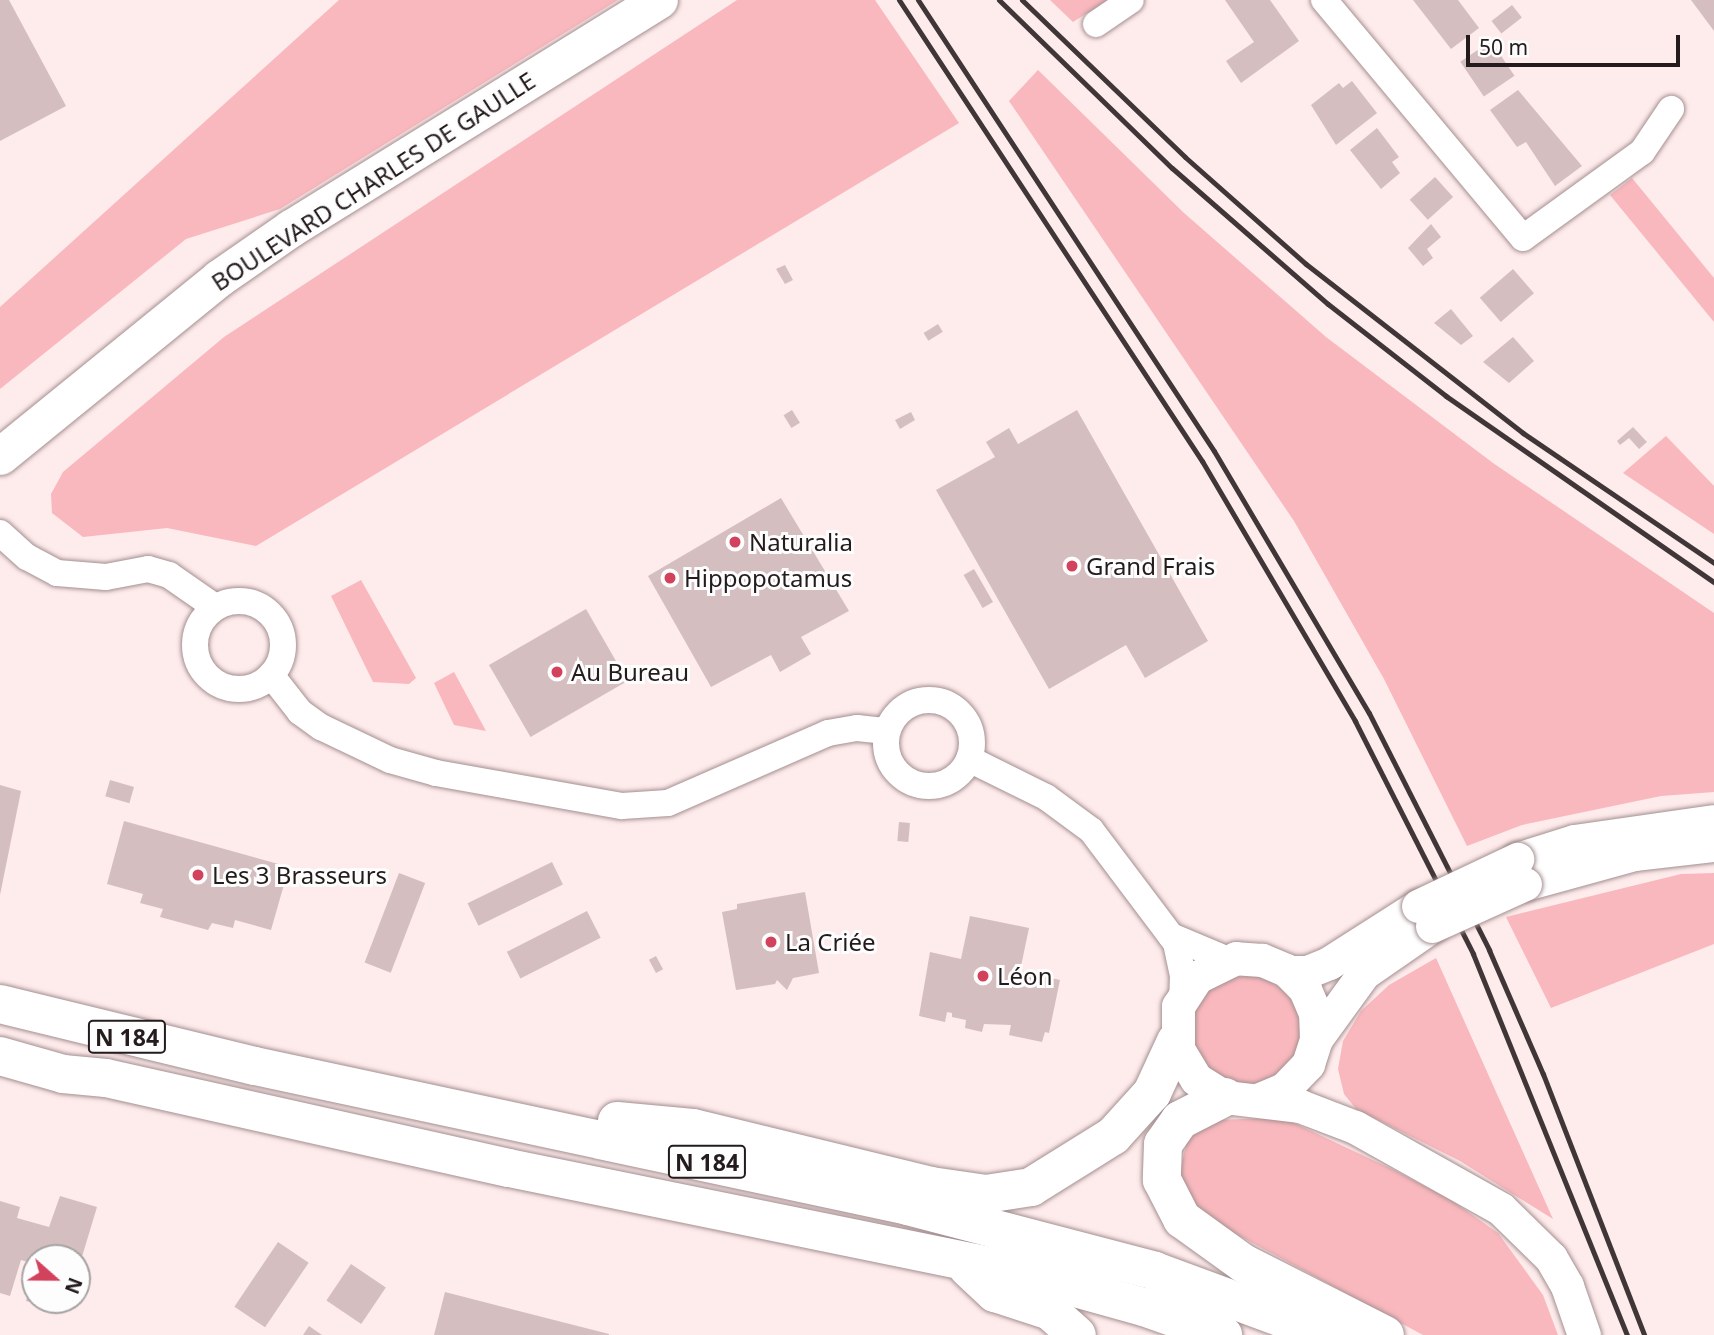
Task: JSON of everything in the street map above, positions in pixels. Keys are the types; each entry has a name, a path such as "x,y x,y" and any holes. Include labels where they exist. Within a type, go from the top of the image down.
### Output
{"main road":[{"name":"BOULEVARD CHARLES DE GAULLE","path":"0,456 240,264 659,0"},
{"name":"N 184","path":"0,1004 346,1086 920,1209 1149,1289 1328,1335"},
{"path":"346,1086 380,1071 635,1124 693,1128 931,1186 986,1194 1031,1187 1113,1136 1153,1093 1176,1041"},
{"name":"N 184","path":"0,1056 63,1074 106,1078 964,1264 1149,1289 1223,1335"},
{"path":"1243,1098 1180,1120 1163,1144 1162,1180 1182,1219 1243,1263 1385,1335"},
{"path":"964,1264 995,1293 1050,1311 1077,1335"}],"street":[{"path":"1096,24 1132,0"},
{"path":"1324,0 1523,238 1642,152 1671,109"},
{"path":"0,533 27,557 57,573 106,577 148,569 169,575 215,607"},
{"path":"242,601 268,611 276,622 282,649 271,675 259,684 238,688 216,683 204,673 194,645 197,630 215,607 242,601"},
{"path":"271,675 300,712 321,727 390,760 436,773 622,806 668,803 828,733 857,727 887,731"},
{"path":"915,702 943,702 955,709 968,726 972,746 969,759 963,770 944,783 918,785 895,770 888,758 887,731 903,709 915,702"},
{"path":"969,759 1046,797 1084,824 1171,936 1181,958 1182,998 1176,1041 1189,1073 1243,1098 1300,1106 1355,1127 1459,1182 1531,1235 1567,1286 1584,1335"},
{"path":"1171,936 1228,960 1262,960 1289,972 1307,972 1521,872 1574,841 1714,821"},
{"path":"1521,872 1634,854 1714,845"},
{"path":"1243,1098 1291,1084 1364,973 1425,916"},
{"path":"1182,998 1204,972 1228,960"},
{"path":"1289,972 1312,1004 1319,1087 1355,1127"}],"shaded area":[{"path":"339,0 618,0 280,209 186,239 0,389 0,307"},
{"path":"737,0 875,0 959,123 256,546 167,528 83,537 52,513 51,494 63,472 224,337"},
{"path":"1050,0 1108,0 1073,22"},
{"path":"1038,70 1184,213 1326,337 1493,463 1714,613 1714,792 1661,796 1522,825 1467,846 1384,679 1294,521 1009,101"},
{"path":"1632,178 1714,278 1714,322 1610,195"},
{"path":"1666,436 1714,486 1714,534 1623,473"},
{"path":"361,580 416,678 409,684 373,682 331,596"},
{"path":"454,672 486,731 454,725 434,683"},
{"path":"1714,873 1714,944 1551,1008 1506,917 1681,874"},
{"path":"1436,958 1553,1219 1460,1161 1356,1109 1344,1094 1338,1069 1343,1041 1361,1011 1389,985"},
{"path":"1246,976 1267,980 1284,992 1296,1009 1300,1030 1296,1051 1284,1068 1267,1080 1246,1084 1225,1080 1208,1068 1196,1051 1192,1030 1196,1009 1208,992 1225,980"},
{"path":"1272,1118 1292,1122 1394,1170 1451,1200 1498,1233 1543,1295 1558,1335 1423,1335 1201,1215 1178,1180 1188,1137 1216,1120"}],"building":[{"path":"0,0 9,0 66,106 0,141"},
{"path":"1225,0 1270,0 1299,41 1241,83 1226,61 1254,42"},
{"path":"1413,0 1458,0 1479,28 1451,49"},
{"path":"1691,0 1714,0 1714,31"},
{"path":"1512,5 1522,18 1501,34 1492,21"},
{"path":"1491,41 1514,76 1484,97 1460,62"},
{"path":"1352,81 1377,113 1336,145 1311,105 1339,83 1343,88"},
{"path":"1518,90 1582,166 1555,186 1526,142 1517,147 1490,110"},
{"path":"1377,128 1399,157 1392,162 1400,173 1381,189 1350,150"},
{"path":"1435,177 1453,197 1428,220 1410,200"},
{"path":"1431,224 1441,237 1427,249 1433,258 1423,266 1408,248"},
{"path":"785,265 793,280 785,284 776,269"},
{"path":"1513,269 1534,293 1501,322 1480,298"},
{"path":"1451,309 1473,336 1461,345 1434,323"},
{"path":"938,324 943,332 928,341 924,333"},
{"path":"1513,337 1534,361 1509,383 1483,362"},
{"path":"792,410 800,423 791,428 784,415"},
{"name":"Grand Frais","path":"1077,410 1208,641 1145,678 1126,645 1049,689 936,490 995,457 986,442 1009,428 1018,444"},
{"path":"911,412 915,420 900,429 895,420"},
{"path":"1633,427 1647,442 1639,449 1629,438 1620,445 1617,441"},
{"path":"781,498 849,611 801,637 811,654 780,672 771,655 711,687 648,576"},
{"path":"974,569 993,602 983,608 964,575"},
{"name":"Au Bureau","path":"586,609 628,681 531,737 489,665"},
{"path":"110,780 134,787 129,803 105,796"},
{"path":"0,785 21,791 0,895"},
{"name":"Les 3 Brasseurs","path":"124,821 289,867 271,930 235,920 233,928 212,923 208,930 160,917 163,909 140,903 143,894 107,884"},
{"path":"899,822 910,823 908,842 897,841"},
{"path":"552,862 563,884 478,926 468,903"},
{"path":"399,873 425,883 391,973 365,963"},
{"name":"La Criée","path":"805,892 819,973 793,978 787,990 777,980 775,984 736,990 722,912 737,909 737,904"},
{"path":"587,911 601,938 520,979 507,952"},
{"name":"Léon","path":"970,916 1029,928 1020,971 1060,980 1049,1033 1045,1032 1042,1042 1009,1035 1011,1025 984,1024 982,1032 965,1028 966,1020 952,1017 952,1013 947,1012 945,1022 919,1016 930,952 961,959"},
{"path":"656,956 663,969 656,973 649,960"},
{"path":"60,1196 97,1207 86,1244 21,1244 21,1260 10,1296 0,1293 0,1201 20,1207 17,1218 49,1227"},
{"path":"278,1242 309,1263 265,1327 234,1307"},
{"path":"351,1264 386,1287 361,1324 326,1300"},
{"path":"445,1292 609,1334 609,1335 434,1335"},
{"path":"309,1326 322,1335 303,1335"}],"railway":[{"path":"899,0 1202,461 1355,721 1473,954 1627,1335"},
{"path":"918,0 1214,451 1369,713 1489,950 1543,1074 1644,1335"},
{"path":"999,0 1172,168 1328,304 1446,396 1714,582"},
{"path":"1022,0 1185,157 1306,264 1523,433 1714,563"}],"place":[{"name":"Naturalia","path":"735,542"},
{"name":"Grand Frais","path":"1072,566"},
{"name":"Hippopotamus","path":"670,578"},
{"name":"Au Bureau","path":"557,672"},
{"name":"Les 3 Brasseurs","path":"198,875"},
{"name":"La Criée","path":"771,942"},
{"name":"Léon","path":"983,976"}]}
